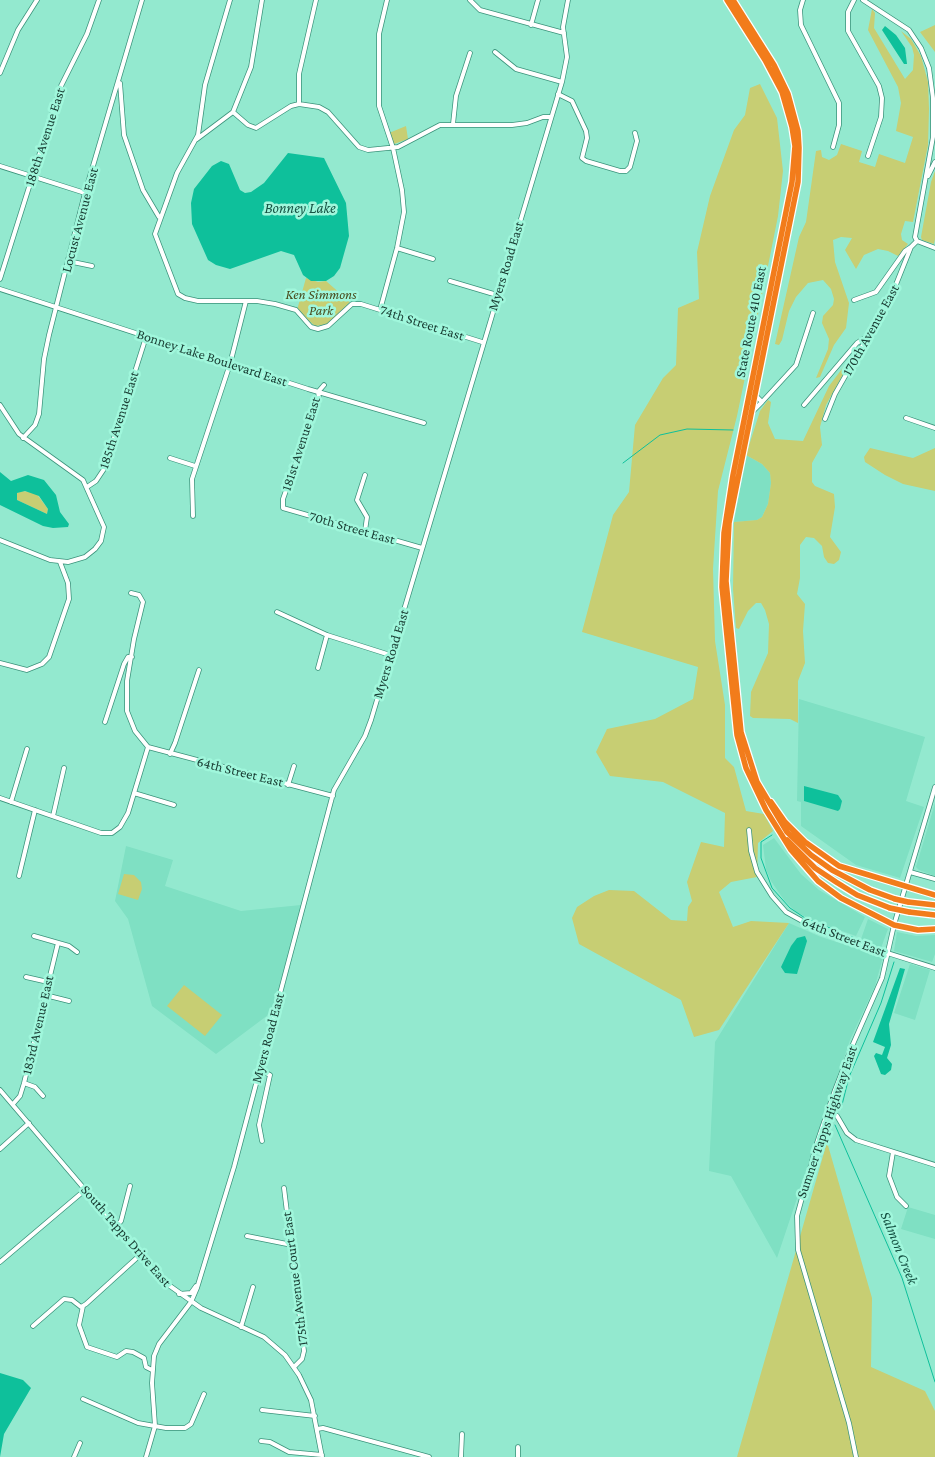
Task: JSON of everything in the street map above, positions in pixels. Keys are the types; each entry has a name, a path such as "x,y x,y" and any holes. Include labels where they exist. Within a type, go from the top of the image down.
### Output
{"highway":[{"name":"State Route 410 East","path":"727,0 765,60 782,92 792,127 794,146 792,182 725,518 722,587 731,664"},
{"name":"State Route 410 East","path":"731,664 726,581 732,504 798,182 799,148 798,131 788,94 774,65 732,0"},
{"path":"731,664 745,735 754,766 772,803 785,822 812,848 839,866 906,888 935,895"},
{"path":"731,664 735,723 740,747 754,787 791,850 825,887 841,898 894,925 918,930 935,929"},
{"path":"736,690 741,732 753,771 766,800 787,832 811,855 832,870 864,888 895,899 935,906"},
{"path":"773,822 792,846 827,877 857,894 890,908 935,915"}],"street":[{"path":"0,72 6,54 18,30 37,0"},
{"name":"188th Avenue East","path":"0,279 61,86 87,34 99,0"},
{"name":"Locust Avenue East","path":"23,438 35,425 39,414 45,354 56,308 85,193 120,80 142,0"},
{"path":"160,217 177,173 196,139 205,84 230,0"},
{"path":"196,139 233,112 250,67 262,0"},
{"path":"299,104 299,74 316,0"},
{"path":"380,310 397,248 404,202 393,148 379,106 379,34 387,0"},
{"path":"531,25 538,0"},
{"name":"Myers Road East","path":"146,1457 155,1426 152,1370 154,1356 160,1344 191,1302 199,1280 233,1169 333,796 341,776 365,736 390,655 482,342 562,82 567,57 564,20 568,0"},
{"path":"803,0 800,10 801,25 838,103 839,125 833,147"},
{"path":"854,0 848,12 848,30 879,86 882,98 881,116 868,156"},
{"path":"864,0 903,25 916,40 929,68 933,98 933,137 915,237 917,241 935,248"},
{"path":"471,2 480,10 564,33"},
{"path":"0,52 6,54"},
{"path":"495,52 516,69 562,82"},
{"path":"453,124 456,96 470,54"},
{"path":"120,80 124,135 143,190 160,217"},
{"path":"558,94 572,101 586,131 587,138 582,158 586,161 620,172 626,171 630,167 637,141 635,133"},
{"path":"233,112 248,125 256,128 287,108 299,104 324,110 362,149 393,148 436,125 512,124 526,123 543,117 550,118"},
{"path":"926,180 935,162"},
{"path":"0,166 85,193"},
{"name":"74th Street East","path":"160,217 156,238 180,296 191,300 268,302 292,308 311,327 318,329 328,326 354,304 380,310 482,342"},
{"name":"170th Avenue East","path":"825,419 835,394 897,285 911,247 917,241"},
{"path":"854,300 876,292 905,251 911,247"},
{"path":"397,248 433,259"},
{"path":"68,261 92,266"},
{"path":"450,281 497,295"},
{"name":"Bonney Lake Boulevard East","path":"0,289 318,392 424,423"},
{"path":"193,516 190,488 195,466 230,364 245,312 246,301"},
{"path":"750,414 794,368 813,314"},
{"path":"804,404 857,343 868,336"},
{"name":"185th Avenue East","path":"88,487 96,481 104,469 146,337"},
{"path":"757,380 756,396 762,402"},
{"name":"181st Avenue East","path":"282,506 319,398 318,392 324,385"},
{"path":"0,405 12,426 23,438 77,474 88,487 104,524 101,541 95,550 85,557 60,562 0,540"},
{"path":"906,418 935,428"},
{"path":"170,458 195,466"},
{"path":"365,475 357,500 367,517 365,531"},
{"name":"70th Street East","path":"282,506 288,510 422,548"},
{"path":"0,663 22,670 38,667 51,653 69,599 68,583 60,562"},
{"path":"0,798 101,833 112,833 124,820 148,747 135,731 128,711 127,689 143,600 131,593"},
{"path":"277,612 327,635 390,655"},
{"path":"318,668 327,635"},
{"path":"105,722 124,664 128,657 132,657"},
{"path":"170,754 199,670"},
{"name":"64th Street East","path":"148,747 333,796"},
{"path":"11,802 28,750"},
{"path":"288,784 294,766"},
{"path":"53,816 64,768"},
{"name":"Sumner Tapps Highway East","path":"856,1457 849,1423 799,1255 796,1232 800,1198 828,1110 853,1044 880,986 894,925 935,787"},
{"path":"134,793 174,805"},
{"path":"36,810 19,876 36,810"},
{"name":"64th Street East","path":"749,830 751,851 758,872 768,890 786,912 824,933 935,968"},
{"path":"910,872 935,879"},
{"path":"34,936 58,943 77,952"},
{"name":"183rd Avenue East","path":"13,1104 20,1096 24,1083 58,943"},
{"path":"26,977 48,982"},
{"path":"45,995 69,1001"},
{"path":"260,1070 269,1073 270,1078 259,1125 262,1142"},
{"path":"24,1083 35,1088 43,1096"},
{"name":"South Tapps Drive East","path":"0,1090 157,1275 179,1294 216,1317 264,1337 275,1345 294,1367 308,1394 318,1429 322,1456"},
{"path":"828,1110 837,1116 847,1133 856,1140 935,1165"},
{"path":"0,1148 29,1123"},
{"path":"894,1152 889,1176 897,1197 906,1206"},
{"path":"116,1227 121,1221 130,1186"},
{"name":"175th Avenue Court East","path":"284,1188 304,1351 302,1359 294,1367"},
{"path":"0,1262 85,1190"},
{"path":"247,1236 292,1245"},
{"path":"140,1255 83,1306 79,1325 86,1347 118,1357 126,1351 133,1352 144,1358 146,1367 152,1370"},
{"path":"179,1294 191,1293 199,1280"},
{"path":"241,1327 253,1287"},
{"path":"33,1326 64,1299 72,1300 79,1306 83,1306"},
{"path":"83,1399 128,1420 155,1426 185,1428 191,1424 204,1394"},
{"path":"262,1410 315,1416"},
{"path":"318,1429 332,1430 429,1457"},
{"path":"462,1434 462,1457"},
{"path":"261,1441 270,1442 289,1452 322,1456"},
{"path":"74,1457 80,1443"},
{"path":"518,1447 518,1457"},
{"path":"287,1457 289,1452"}],"shaded area":[{"path":"746,455 762,464 770,473 771,483 768,504 762,517 757,520 734,522"},
{"path":"799,699 925,737 906,801 924,807 900,878 856,865 801,826 801,802 797,801"},
{"path":"935,803 935,876 916,867"},
{"path":"774,838 801,874 819,890 865,917 856,936 814,921 796,912 784,900 771,881 766,869 763,845"},
{"path":"126,846 173,860 165,886 241,911 301,905 272,1012 216,1054 152,1006 128,919 115,901"},
{"path":"868,919 888,929 881,948 860,942"},
{"path":"789,923 821,937 883,957 875,986 850,1040 777,1258 731,1176 709,1171 715,1042"},
{"path":"897,932 916,936 935,935 935,954 932,962 894,951"},
{"path":"910,964 930,970 915,1020 894,1013"},
{"path":"908,1207 935,1215 935,1239 901,1229"}],"green space":[{"path":"872,9 875,13 874,28 905,79 913,70 914,55 912,47 901,31 911,39 921,56 928,82 928,145 913,222 905,221 901,234 902,240 908,244 898,256 878,249 864,255 856,269 845,250 852,238 841,237 833,240 835,262 849,303 846,328 834,345 820,377 816,378 828,349 829,339 822,323 823,316 833,305 834,299 831,289 823,280 808,283 796,297 789,311 782,340 779,345 775,344 799,237 806,222 816,151 821,150 822,157 829,160 837,155 841,144 862,151 859,162 875,167 879,154 905,163 913,137 896,131 901,103 898,87 868,30"},
{"path":"935,25 935,52 920,32"},
{"path":"760,84 777,118 783,171 778,216 769,261 737,416 718,491 713,569 715,641 725,705 725,758 734,767 746,811 764,814 773,831 758,843 757,877 731,882 719,892 733,927 751,921 789,923 719,1030 694,1037 681,1000 579,944 572,918 577,907 594,896 609,890 634,891 671,920 687,921 688,907 692,901 687,882 701,842 724,847 725,813 663,782 610,776 596,752 607,729 655,719 693,699 698,667 582,632 613,515 629,492 635,425 663,378 676,365 678,308 699,299 697,252 710,196 734,130 745,115 750,88"},
{"path":"406,126 408,139 394,144 389,133"},
{"path":"935,171 934,244 922,240 921,237 931,182"},
{"name":"Ken Simmons Park","path":"306,278 318,282 326,281 350,302 328,324 315,326 297,310"},
{"path":"857,349 826,405 820,427 822,445 812,463 812,482 815,486 834,494 835,507 830,537 841,552 839,560 834,564 828,563 824,557 822,546 814,538 806,537 800,545 800,578 797,594 805,604 803,631 805,663 798,681 798,723 790,719 753,718 750,716 751,692 768,653 769,624 761,603 756,603 748,611 739,629 736,628 733,589 734,522 757,520 762,517 768,504 771,483 770,473 762,464 746,455 760,411 768,400 771,402 768,423 775,439 803,441 829,386"},
{"path":"870,448 913,458 935,448 935,491 903,484 865,462 864,457"},
{"path":"22,491 36,493 48,509 47,514 17,500 17,493"},
{"path":"124,874 134,875 141,882 142,889 138,900 118,894"},
{"path":"184,985 222,1015 205,1036 167,1006"},
{"path":"827,1142 872,1298 871,1367 925,1391 935,1411 935,1457 737,1457"}],"water":[{"path":"885,26 896,35 905,48 907,64 904,64 882,30"},
{"name":"Bonney Lake","path":"288,153 324,158 346,203 349,236 340,268 334,276 326,281 311,281 303,275 294,255 281,251 230,269 216,265 208,260 192,224 191,203 194,189 212,166 221,161 229,164 240,190 245,193 251,192 264,183"},
{"path":"0,472 11,481 28,475 44,480 56,495 60,512 69,524 68,527 53,528 43,526 0,505","holes":["25,491 39,496 48,509 47,514 17,500 17,493"]},
{"path":"804,786 838,795 842,801 840,809 838,811 804,801"},
{"path":"805,936 807,941 797,974 785,973 781,967 791,946 797,938"},
{"path":"900,968 905,969 889,1024 891,1045 887,1058 892,1064 891,1070 885,1075 881,1074 874,1056 876,1053 882,1055 885,1047 873,1042"},
{"path":"0,1373 23,1380 31,1388 4,1434 0,1457"}],"waterway":[{"name":"Salmon Creek","path":"623,463 660,435 687,429 733,430"},
{"name":"Salmon Creek","path":"772,835 761,842 761,858 772,888 790,908 805,918 860,940"},
{"name":"Salmon Creek","path":"841,1109 849,1077 881,1003 894,962"},
{"name":"Salmon Creek","path":"835,1125 902,1278 935,1382"}]}
